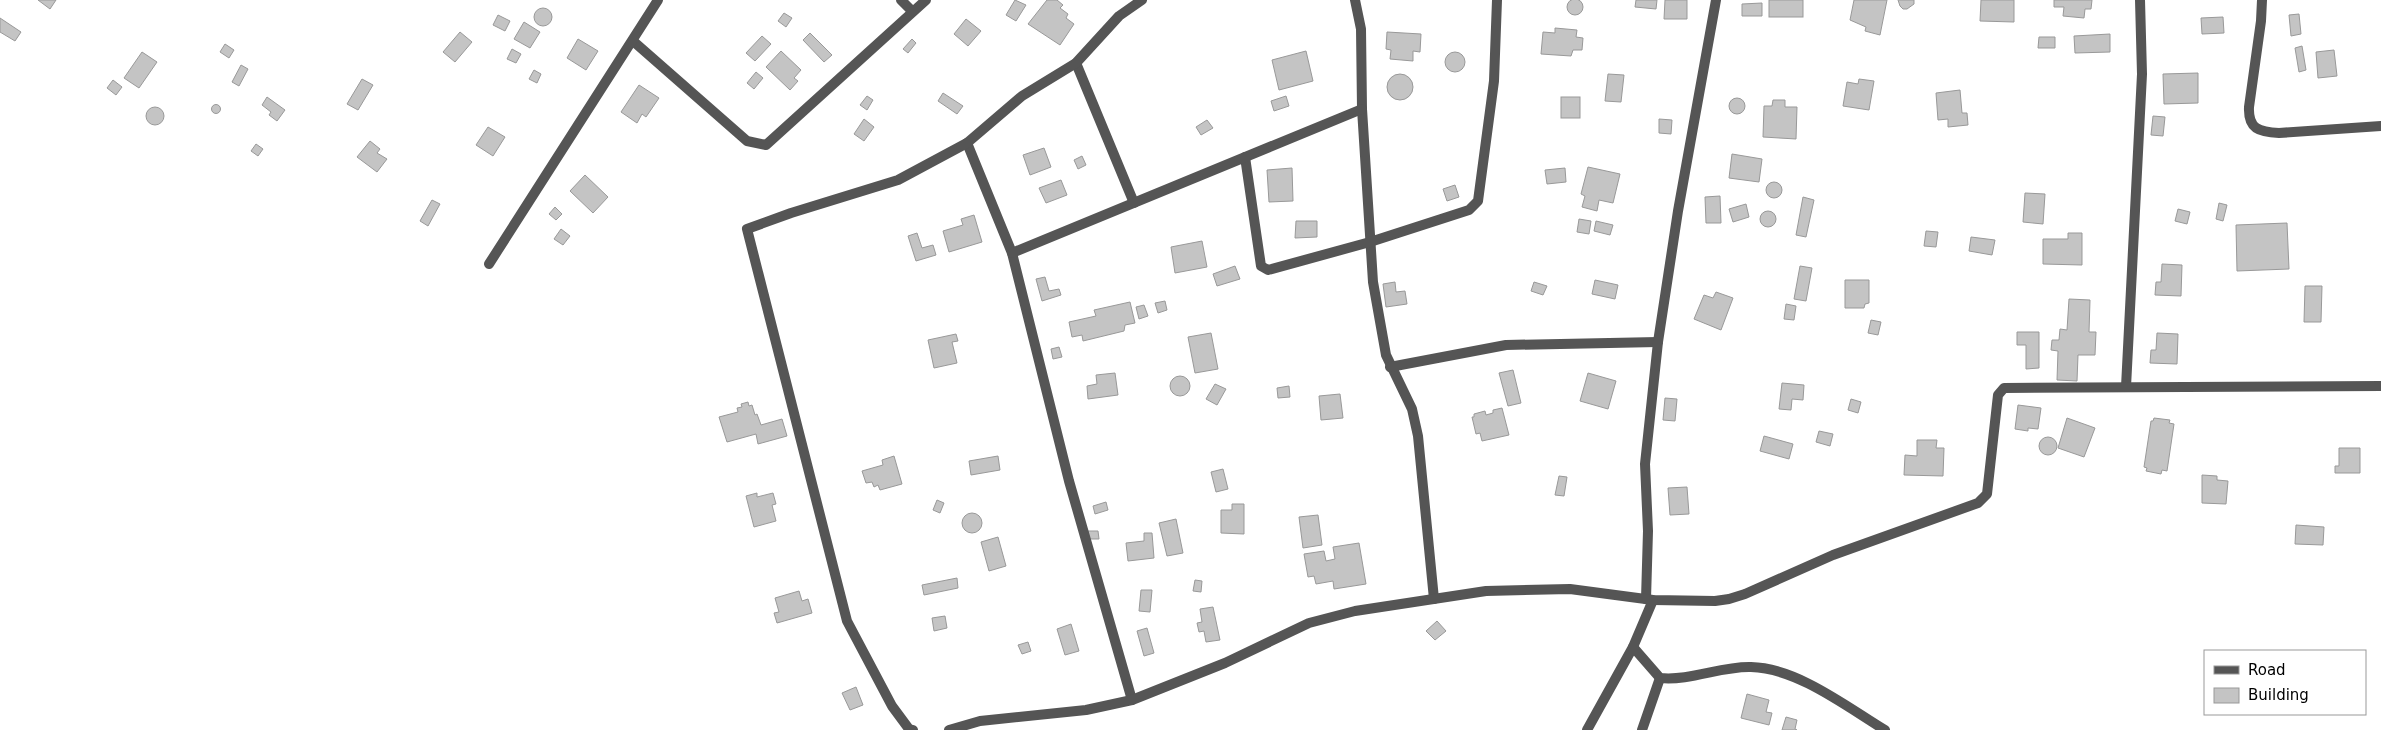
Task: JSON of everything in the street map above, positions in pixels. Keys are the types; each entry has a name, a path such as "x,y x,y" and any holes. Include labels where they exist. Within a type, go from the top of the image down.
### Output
{"street":[{"path":"489,264 658,0"},
{"path":"901,0 912,11"},
{"path":"633,41 747,141 766,145 926,0"},
{"path":"913,730 909,729 892,706 847,621 747,229 799,210 898,180 968,143 1022,96 1076,63 1119,16 1142,0"},
{"path":"1355,0 1361,28 1362,109 1373,282 1386,355 1390,368 1403,387 1412,408 1418,436 1434,599"},
{"path":"1245,157 1263,269 1268,270 1370,242 1469,210 1478,201 1494,81 1497,0"},
{"path":"1587,730 1633,646 1649,599 1645,464 1658,342 1678,211 1716,0"},
{"path":"2126,387 2142,74 2140,0"},
{"path":"2262,0 2261,22 2248,118 2253,126 2264,132 2279,133 2381,126"},
{"path":"1076,63 1134,203"},
{"path":"1012,253 1362,109"},
{"path":"968,143 1012,253 1069,481 1132,700"},
{"path":"1390,368 1506,345 1658,342"},
{"path":"949,730 980,721 1086,710 1132,700 1225,663 1309,623 1355,611 1486,591 1570,590 1649,599 1715,602 1745,594 1833,555 1978,503 1987,494 1998,395 2004,388 2381,386"},
{"path":"1633,646 1660,678"},
{"path":"1660,678 1751,667 1772,671 1807,683 1885,730"},
{"path":"1642,730 1660,678"}],"building":[{"path":"1575,-1 1581,1 1583,7 1581,13 1575,15 1569,13 1567,7 1569,1"},
{"path":"38,0 56,0 50,9"},
{"path":"1015,0 1026,5 1016,21 1006,15"},
{"path":"1047,0 1057,0 1063,5 1060,8 1068,14 1066,18 1074,24 1060,45 1028,24"},
{"path":"1636,0 1657,0 1656,9 1635,7"},
{"path":"1665,0 1687,0 1687,19 1664,19"},
{"path":"1769,0 1803,0 1803,17 1769,17"},
{"path":"1854,0 1887,0 1880,35 1865,31 1866,27 1850,20"},
{"path":"1898,0 1914,0 1914,4 1907,9 1903,9"},
{"path":"1981,0 2014,0 2014,22 1980,21"},
{"path":"2054,0 2092,0 2091,9 2085,9 2084,18 2063,16 2064,7 2054,7"},
{"path":"1762,3 1762,16 1742,16 1742,4"},
{"path":"543,8 549,11 552,17 549,23 543,26 537,23 534,17 537,11"},
{"path":"784,13 792,18 786,27 778,21"},
{"path":"2299,14 2301,34 2291,36 2289,15"},
{"path":"498,15 510,21 505,31 493,25"},
{"path":"2223,17 2224,33 2202,34 2201,18"},
{"path":"0,18 21,32 15,41 0,32"},
{"path":"966,19 981,31 968,46 954,34"},
{"path":"524,22 540,32 530,48 514,39"},
{"path":"1555,28 1577,30 1576,37 1583,38 1582,50 1573,50 1571,56 1541,54 1543,32 1555,33"},
{"path":"460,32 472,42 455,62 443,52"},
{"path":"1387,32 1421,34 1420,52 1413,51 1413,61 1390,59 1391,50 1386,49"},
{"path":"810,33 832,55 824,62 803,40"},
{"path":"2110,34 2110,52 2075,53 2074,36"},
{"path":"762,36 771,44 755,61 746,53"},
{"path":"2039,37 2055,37 2055,48 2038,48"},
{"path":"578,39 598,51 586,70 567,58"},
{"path":"912,39 916,43 908,53 903,49"},
{"path":"225,44 234,50 229,58 220,52"},
{"path":"2302,46 2306,70 2299,72 2295,48"},
{"path":"512,49 521,54 516,63 507,59"},
{"path":"2334,50 2337,76 2318,78 2316,52"},
{"path":"781,51 801,70 794,78 798,81 790,90 766,67"},
{"path":"1306,51 1313,81 1279,90 1272,60"},
{"path":"142,52 157,62 139,88 124,78"},
{"path":"1455,52 1462,55 1465,62 1462,69 1455,72 1448,69 1445,62 1448,55"},
{"path":"241,65 248,69 239,86 232,82"},
{"path":"534,70 541,74 537,83 529,79"},
{"path":"756,72 763,78 754,89 747,83"},
{"path":"2198,73 2198,103 2164,104 2163,74"},
{"path":"1400,74 1409,78 1413,87 1409,96 1400,100 1391,96 1387,87 1391,78"},
{"path":"1608,74 1624,75 1621,102 1605,101"},
{"path":"362,79 373,85 358,110 347,104"},
{"path":"1859,79 1874,81 1869,110 1843,106 1847,82 1858,84"},
{"path":"113,80 122,87 116,95 107,88"},
{"path":"639,85 659,98 646,117 642,114 637,123 621,112"},
{"path":"1960,90 1962,113 1967,113 1968,125 1948,127 1948,119 1938,120 1936,93"},
{"path":"943,93 963,106 957,114 938,101"},
{"path":"867,96 873,100 867,110 860,105"},
{"path":"1286,96 1289,106 1274,111 1271,101"},
{"path":"267,97 285,110 277,121 269,115 271,112 262,105"},
{"path":"1561,97 1580,97 1580,118 1561,118"},
{"path":"1734,98 1740,98 1745,103 1743,112 1734,114 1729,109 1729,103"},
{"path":"1773,100 1785,100 1785,107 1797,107 1796,139 1763,137 1764,106 1772,106"},
{"path":"216,104 221,109 216,114 211,109"},
{"path":"155,107 161,110 164,116 161,122 155,125 149,122 146,116 149,110"},
{"path":"2153,116 2165,117 2163,136 2151,135"},
{"path":"864,119 874,127 864,141 854,134"},
{"path":"1659,119 1672,120 1671,134 1659,133"},
{"path":"1207,120 1213,128 1201,135 1196,127"},
{"path":"488,127 505,137 493,156 476,145"},
{"path":"370,141 380,149 377,153 387,159 377,172 357,157"},
{"path":"256,144 263,149 258,156 251,151"},
{"path":"1044,148 1051,167 1030,175 1023,155"},
{"path":"1732,154 1762,159 1759,182 1729,178"},
{"path":"1082,156 1086,165 1078,169 1074,160"},
{"path":"1588,167 1620,174 1613,203 1599,200 1597,211 1582,207 1585,196 1581,194"},
{"path":"1292,168 1293,201 1269,202 1267,170"},
{"path":"1565,168 1566,182 1547,184 1545,170"},
{"path":"585,175 608,197 593,213 570,191"},
{"path":"1061,180 1067,195 1046,203 1039,188"},
{"path":"1771,182 1777,182 1782,187 1780,196 1771,198 1766,193 1766,187"},
{"path":"1455,185 1459,197 1447,201 1443,189"},
{"path":"2025,193 2045,194 2043,224 2023,222"},
{"path":"1720,196 1721,223 1706,223 1705,197"},
{"path":"1803,197 1814,200 1806,237 1796,235"},
{"path":"432,200 440,204 428,226 420,221"},
{"path":"2219,203 2227,205 2223,221 2216,219"},
{"path":"1746,204 1749,217 1733,222 1729,209"},
{"path":"555,207 562,214 556,220 549,214"},
{"path":"2178,209 2190,212 2187,224 2175,221"},
{"path":"1765,211 1771,211 1776,216 1774,225 1765,227 1760,222 1760,216"},
{"path":"974,215 982,242 949,252 943,231 963,225 961,219"},
{"path":"1579,219 1591,221 1589,234 1577,232"},
{"path":"1296,221 1317,221 1317,237 1295,238"},
{"path":"1596,221 1613,225 1610,235 1594,231"},
{"path":"2287,223 2289,269 2237,271 2236,225"},
{"path":"561,229 570,236 563,245 554,239"},
{"path":"1926,231 1938,232 1936,247 1924,246"},
{"path":"917,233 922,248 933,245 936,255 916,261 908,236"},
{"path":"2068,233 2082,233 2082,265 2043,264 2043,239 2068,239"},
{"path":"1971,237 1995,240 1992,255 1969,251"},
{"path":"1202,241 1207,267 1175,273 1171,247"},
{"path":"2162,264 2182,265 2181,296 2155,295 2156,282 2161,282"},
{"path":"1235,266 1240,279 1217,286 1213,274"},
{"path":"1800,266 1812,268 1806,301 1794,299"},
{"path":"1045,277 1049,291 1059,289 1061,295 1042,301 1036,279"},
{"path":"1595,280 1618,285 1615,299 1592,294"},
{"path":"1845,280 1869,280 1869,303 1865,304 1864,308 1845,308"},
{"path":"1395,282 1396,292 1405,291 1407,304 1386,307 1383,284"},
{"path":"1534,282 1547,286 1543,295 1531,291"},
{"path":"2305,286 2322,286 2321,322 2304,322"},
{"path":"1716,292 1733,298 1721,330 1694,319 1704,295 1713,298"},
{"path":"2069,299 2090,300 2089,332 2096,332 2095,355 2078,355 2077,381 2057,380 2058,351 2051,350 2052,340 2059,340 2060,329 2067,330"},
{"path":"1165,301 1167,310 1158,313 1155,303"},
{"path":"1130,302 1135,323 1125,325 1124,331 1083,341 1082,335 1072,337 1069,322 1096,316 1094,310"},
{"path":"1786,304 1796,306 1794,320 1784,319"},
{"path":"1144,305 1148,316 1139,319 1136,307"},
{"path":"1871,320 1881,322 1878,335 1868,333"},
{"path":"2017,332 2039,332 2039,368 2026,369 2026,345 2017,345"},
{"path":"1211,333 1218,369 1195,373 1188,337"},
{"path":"2157,333 2178,334 2177,364 2150,363 2151,350 2156,350"},
{"path":"956,334 958,341 952,342 957,363 934,368 928,340"},
{"path":"1059,347 1062,357 1053,359 1051,349"},
{"path":"1513,370 1521,403 1508,406 1499,373"},
{"path":"1115,373 1118,395 1088,399 1087,386 1097,384 1096,375"},
{"path":"1588,373 1616,381 1608,409 1580,401"},
{"path":"1176,376 1184,376 1190,382 1190,390 1184,396 1176,396 1170,390 1170,382"},
{"path":"1782,383 1804,385 1803,400 1792,399 1791,410 1779,409"},
{"path":"1215,384 1226,389 1217,405 1206,399"},
{"path":"1289,386 1290,397 1278,398 1277,388"},
{"path":"1340,394 1343,418 1321,420 1319,396"},
{"path":"1665,398 1677,399 1675,421 1663,420"},
{"path":"1851,399 1861,402 1858,413 1848,410"},
{"path":"748,402 749,406 752,405 761,425 782,419 787,436 758,444 756,434 727,442 719,417 738,412 737,408 742,407 741,404"},
{"path":"2018,405 2041,408 2038,429 2028,428 2028,431 2015,429"},
{"path":"1502,408 1509,435 1482,441 1480,433 1476,434 1472,417 1474,417 1474,414 1485,411 1486,415 1493,413 1493,410"},
{"path":"2067,418 2095,428 2084,457 2058,448"},
{"path":"2154,418 2170,420 2169,423 2174,424 2167,471 2162,470 2161,474 2146,471 2147,468 2144,467 2151,421"},
{"path":"1819,431 1833,434 1830,446 1816,442"},
{"path":"1764,436 1793,444 1789,459 1760,451"},
{"path":"2048,437 2054,440 2057,446 2054,452 2048,455 2042,452 2039,446 2042,440"},
{"path":"1917,440 1937,440 1936,448 1944,448 1943,476 1904,475 1905,455 1917,456"},
{"path":"2339,448 2360,448 2360,473 2335,473 2335,466 2339,466"},
{"path":"894,456 902,484 880,490 878,485 874,487 872,482 866,483 862,471 883,465 882,460"},
{"path":"998,456 1000,470 971,475 969,461"},
{"path":"1223,469 1228,489 1216,492 1211,472"},
{"path":"2202,475 2217,476 2217,480 2228,481 2226,504 2202,503"},
{"path":"1559,476 1567,477 1564,496 1555,495"},
{"path":"1687,487 1689,514 1670,515 1668,488"},
{"path":"757,493 757,497 773,493 776,504 772,505 776,521 754,527 746,496"},
{"path":"937,500 944,503 940,513 933,510"},
{"path":"1106,502 1108,510 1095,514 1093,506"},
{"path":"1232,504 1244,504 1244,534 1221,533 1221,510 1232,510"},
{"path":"972,513 979,516 982,523 979,530 972,533 965,530 962,523 965,516"},
{"path":"1318,515 1322,545 1303,548 1299,517"},
{"path":"1176,519 1183,553 1167,556 1159,523"},
{"path":"2296,525 2324,527 2323,545 2295,544"},
{"path":"1088,531 1098,531 1099,539 1089,539"},
{"path":"1144,533 1152,533 1154,558 1128,561 1126,543 1144,541"},
{"path":"998,537 1006,566 989,571 981,542"},
{"path":"1359,543 1366,584 1334,589 1333,581 1316,584 1314,576 1308,577 1304,554 1324,551 1326,561 1335,559 1333,547"},
{"path":"957,578 958,588 924,595 922,585"},
{"path":"1195,580 1202,581 1201,592 1193,591"},
{"path":"1141,590 1152,590 1150,612 1139,611"},
{"path":"799,591 802,601 808,599 812,613 777,623 774,613 779,612 775,598"},
{"path":"1213,607 1220,640 1206,642 1204,631 1199,632 1197,623 1202,622 1200,609"},
{"path":"945,616 947,628 934,631 932,618"},
{"path":"1437,621 1446,631 1435,640 1426,631"},
{"path":"1071,624 1079,651 1065,655 1057,629"},
{"path":"1147,628 1154,653 1144,656 1137,631"},
{"path":"1028,642 1031,651 1022,654 1018,645"},
{"path":"856,687 863,705 850,710 842,693"},
{"path":"1747,694 1769,700 1766,712 1772,713 1769,725 1741,718"},
{"path":"1786,717 1797,720 1795,729 1797,730 1782,730"}]}
